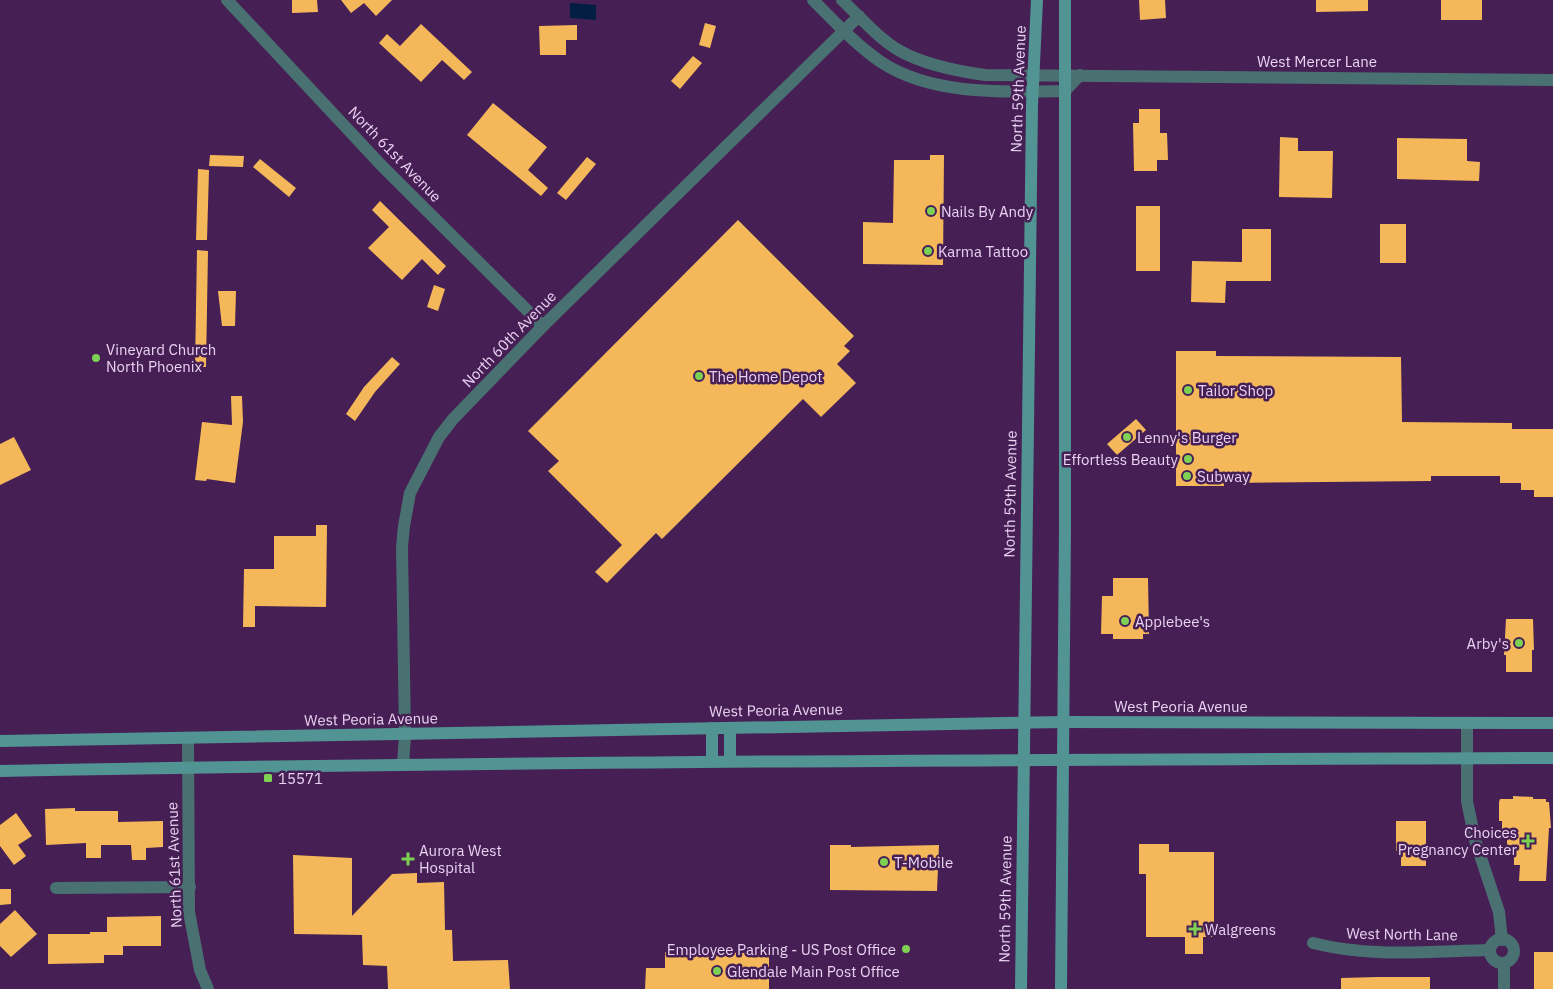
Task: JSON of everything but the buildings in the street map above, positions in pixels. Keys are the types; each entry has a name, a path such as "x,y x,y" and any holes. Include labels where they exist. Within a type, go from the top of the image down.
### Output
{"main road":[{"name":"North 59th Avenue","path":"1021,989 1023,761 1037,0"},
{"path":"1061,989 1064,761 1065,0"},
{"name":"West Peoria Avenue","path":"0,741 406,735 1024,722 1553,724"},
{"path":"712,728 712,761"},
{"path":"730,728 730,761"},
{"path":"0,771 712,761 1553,758"}],"street":[{"name":"North 61st Avenue","path":"228,0 382,166 543,326"},
{"path":"813,0 844,31 881,62 914,77 966,88 1065,91 1080,75"},
{"path":"842,0 859,16"},
{"name":"North 60th Avenue","path":"403,765 406,735 402,547 410,493 426,458 453,419 543,326 859,16"},
{"name":"West Mercer Lane","path":"859,16 885,40 915,58 971,73 1002,76 1080,75 1553,80"},
{"path":"1467,723 1466,758 1471,821 1493,890 1502,940"},
{"name":"North 61st Avenue","path":"188,738 189,912 200,970 208,989"},
{"path":"56,888 190,887"},
{"path":"1502,940 1510,942 1514,949 1511,960 1504,963 1494,960 1490,950 1493,944 1502,940"},
{"name":"West North Lane","path":"1313,943 1336,949 1360,951 1490,950"},
{"path":"1504,963 1504,989"}],"water":[{"path":"570,3 596,5 596,20 570,18"}],"place":[{"name":"Nails By Andy","path":"931,211"},
{"name":"Karma Tattoo","path":"928,251"},
{"name":"Vineyard Church North Phoenix","path":"96,358"},
{"name":"The Home Depot","path":"699,376"},
{"name":"Tailor Shop","path":"1188,390"},
{"name":"Lenny's Burger","path":"1127,437"},
{"name":"Effortless Beauty","path":"1188,459"},
{"name":"Subway","path":"1187,476"},
{"name":"Applebee's","path":"1125,621"},
{"name":"Arby's","path":"1519,643"},
{"name":"15571","path":"268,778"},
{"name":"Choices Pregnancy Center","path":"1528,841"},
{"name":"Aurora West Hospital","path":"408,859"},
{"name":"T-Mobile","path":"884,862"},
{"name":"Walgreens","path":"1195,929"},
{"name":"Employee Parking - US Post Office","path":"906,949"},
{"name":"Glendale Main Post Office","path":"717,971"}]}
